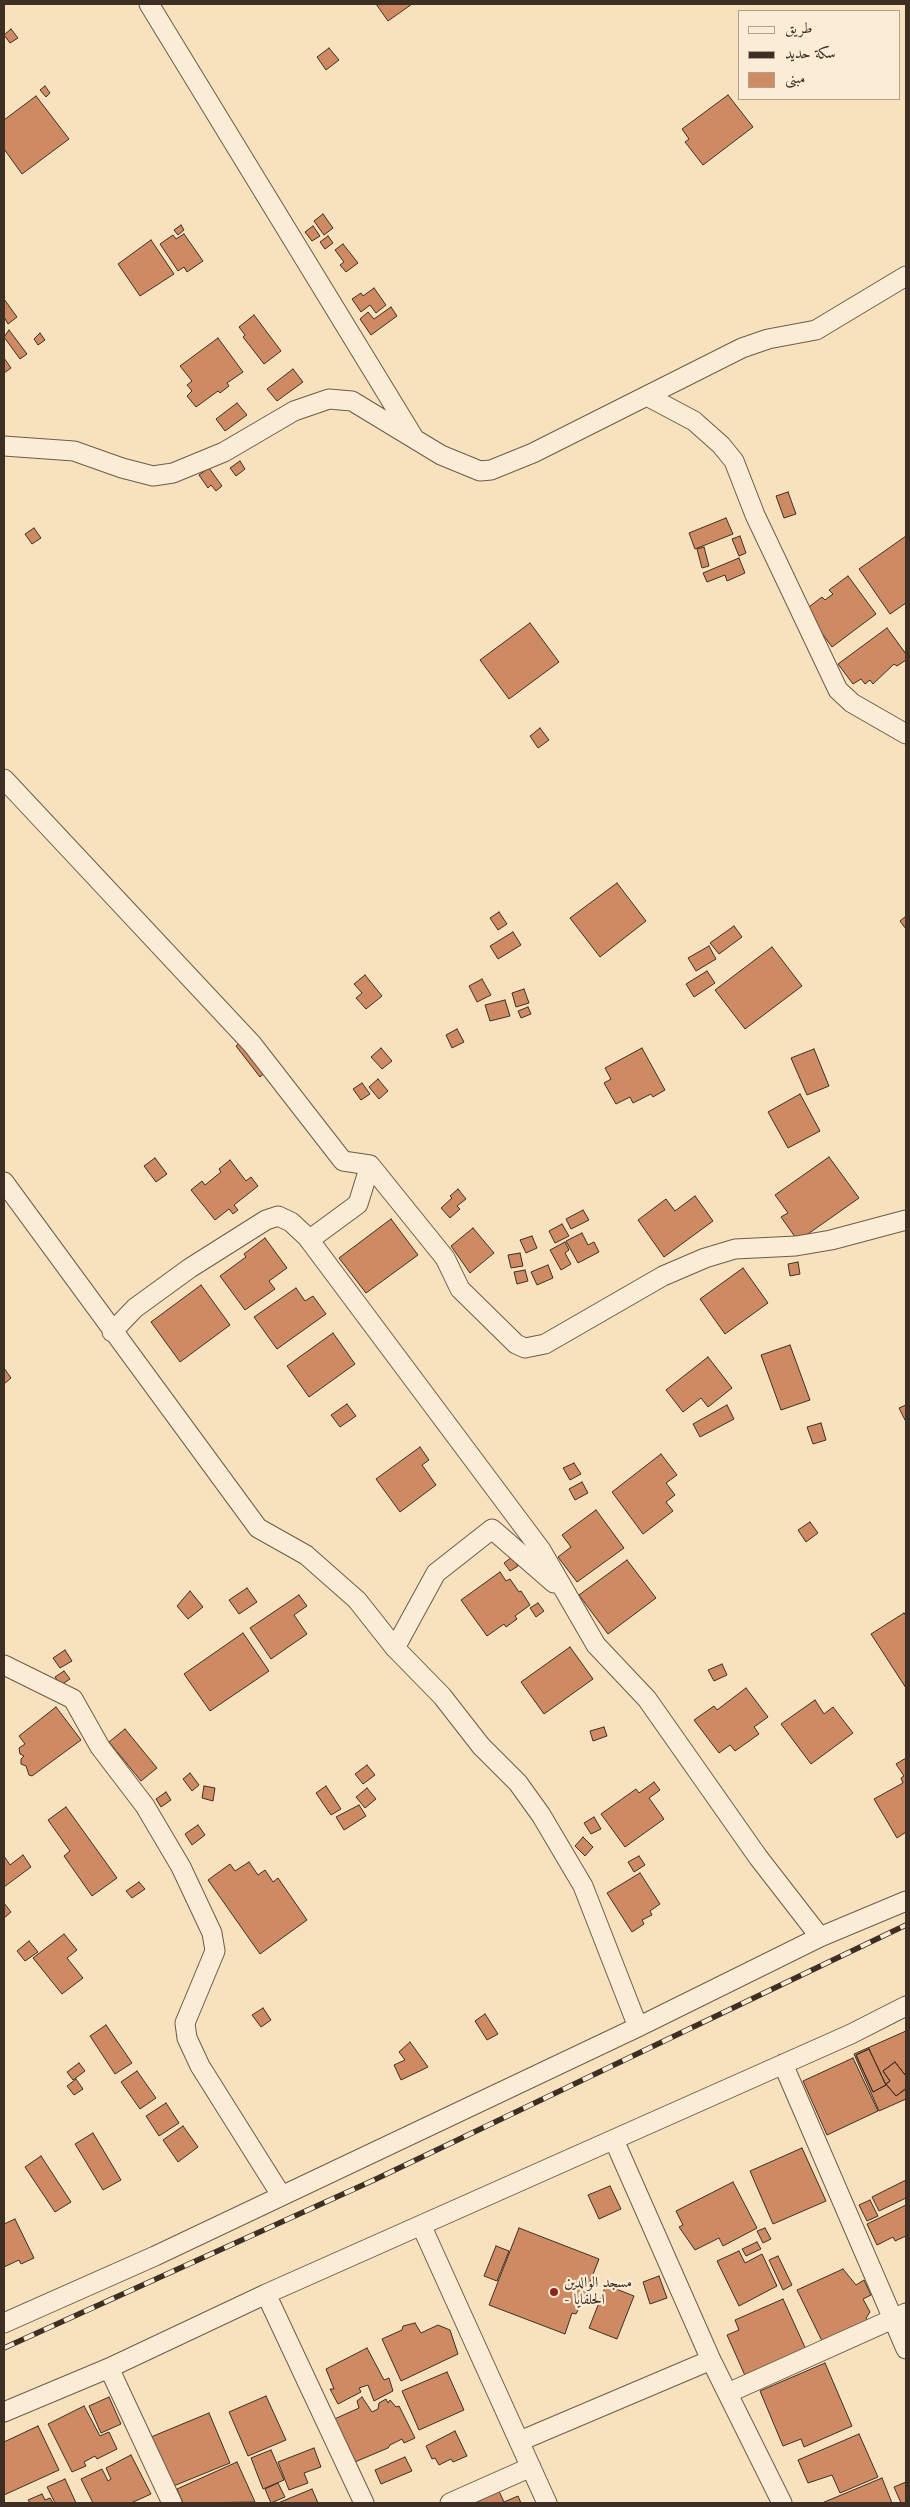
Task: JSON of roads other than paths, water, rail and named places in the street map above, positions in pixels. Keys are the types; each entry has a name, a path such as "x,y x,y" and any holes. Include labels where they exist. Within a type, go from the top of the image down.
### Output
{"street":[{"path":"149,4 416,440"},
{"path":"4,446 74,451 122,468 153,476 160,475 173,473 224,452 294,411 329,399 352,401 441,455 480,471 491,470 533,453 758,342 816,330 906,276"},
{"path":"647,396 694,421 721,445 734,461 755,516 838,690 852,703 906,734"},
{"path":"4,779 252,1044 343,1161 370,1165 445,1258 460,1289 516,1344 525,1348 544,1344 663,1276 705,1258 734,1249 796,1246 832,1240 906,1220"},
{"path":"309,1240 358,1204 370,1165"},
{"path":"4,1182 112,1332 258,1528 306,1555 357,1600 395,1648 442,1696 481,1746 518,1783 541,1815 583,1886 638,2027"},
{"path":"112,1332 135,1308 190,1268 266,1220 278,1216 291,1222 309,1240 541,1550 596,1645 647,1699 758,1856 820,1937"},
{"path":"395,1648 436,1573 492,1529 568,1595"},
{"path":"4,1665 73,1699 100,1747 146,1806 181,1867 212,1933 215,1950 186,2023 187,2038 204,2072 281,2195"},
{"path":"4,2323 155,2256 638,2027 820,1937 906,1901"},
{"path":"4,2412 109,2368 266,2294 422,2227 851,2034 906,2006"},
{"path":"783,2064 899,2316 906,2349"},
{"path":"614,2140 711,2360 782,2503"},
{"path":"422,2227 547,2503"},
{"path":"266,2294 364,2503"},
{"path":"728,2393 899,2316"},
{"path":"520,2441 711,2360"},
{"path":"109,2368 172,2503"},
{"path":"450,2503 531,2467"}],"railway":[{"path":"4,2348 374,2180 906,1925"}],"place":[{"name":"مسجد الوالدين - الحلفايا","path":"554,2292"}]}
